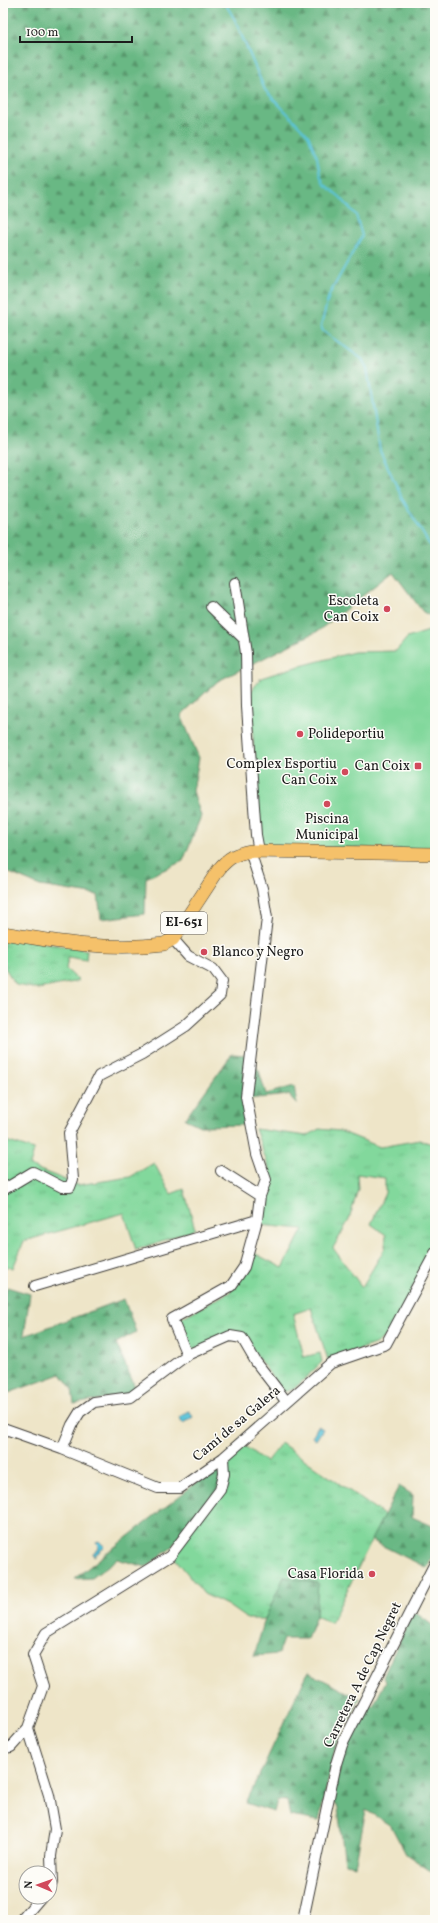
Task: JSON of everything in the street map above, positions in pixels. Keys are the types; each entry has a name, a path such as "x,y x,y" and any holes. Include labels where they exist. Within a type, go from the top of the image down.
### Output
{"main road":[{"name":"EI-651","path":"3,933 51,941 107,947 154,946 173,940 227,859 236,854 255,851 435,854"}],"street":[{"path":"187,1355 172,1319 232,1286 244,1267 257,1220 260,1196 266,1180 257,1154 246,1096 267,918 255,851 256,835 247,707 248,684 244,638 235,583"},
{"path":"211,607 244,638"},
{"path":"3,1190 32,1172 62,1187 70,1187 74,1179 69,1133 99,1076 142,1054 186,1026 220,995 222,981 213,969 188,956 173,940"},
{"path":"221,1171 260,1196"},
{"path":"35,1286 257,1220"},
{"name":"Camí de sa Galera","path":"3,1428 62,1449 158,1488 180,1488 223,1458 286,1401 332,1363 386,1344 430,1271 435,1253"},
{"path":"62,1449 72,1425 80,1412 94,1402 131,1397 187,1355 230,1336 242,1338 256,1362 286,1401"},
{"path":"3,1748 11,1747 28,1728 43,1686 33,1655 46,1633 170,1556 220,1490 224,1474 223,1458"},
{"name":"Carretera A de Cap Negret","path":"303,1920 336,1764 342,1745 435,1564"},
{"path":"28,1728 49,1795 55,1829 51,1856 51,1865"},
{"path":"24,1920 24,1917 34,1905"}],"green space":[{"path":"3,3 435,3 435,618 423,612 393,572 318,631 218,681 181,715 199,758 193,791 201,816 183,861 146,878 145,914 101,919 98,895 40,886 3,870"},
{"name":"Complex Esportiu Can Coix","path":"435,629 435,850 265,846 260,841 250,693 261,678 354,652 396,651 407,638"},
{"path":"3,936 87,950 86,960 68,957 66,969 79,981 38,989 16,985 3,965"},
{"path":"232,1054 247,1055 242,1099 246,1125 200,1126 185,1119"},
{"path":"252,1062 259,1071 266,1094 294,1086 297,1104 289,1095 248,1099"},
{"path":"255,1129 307,1136 319,1129 340,1131 380,1147 420,1140 435,1145 435,1244 389,1334 375,1344 328,1360 311,1308 293,1314 304,1357 320,1353 322,1362 294,1389 283,1392 243,1337 190,1350 186,1347 177,1320 230,1292 250,1251 283,1268 303,1229 258,1225 268,1186 270,1171","holes":["357,1174 385,1178 385,1193 371,1224 386,1235 385,1248 362,1287 333,1248 349,1220 358,1189"]},
{"path":"3,1140 34,1150 30,1166 78,1185 130,1177 154,1163 171,1194 184,1189 195,1229 136,1250 124,1213 24,1241 13,1268 3,1267"},
{"path":"7,1287 30,1294 24,1336 124,1299 136,1332 116,1343 136,1389 131,1394 74,1404 72,1389 61,1374 3,1395 3,1298"},
{"path":"281,1443 384,1515 331,1623 316,1616 317,1583 284,1577 265,1619 247,1619 227,1605 204,1594 174,1557 226,1458 242,1444 266,1462"},
{"path":"220,1464 220,1475 217,1489 170,1549 146,1567 117,1559 92,1578 74,1579"},
{"path":"399,1486 413,1495 412,1517 435,1527 435,1550 427,1568 371,1540"},
{"path":"284,1577 318,1583 316,1616 307,1639 283,1639 278,1654 254,1656 265,1619"},
{"path":"413,1611 435,1627 435,1874 406,1854 391,1826 366,1810 355,1866 345,1864 338,1808 332,1799 341,1760 356,1724 369,1704 373,1706 386,1681 383,1677"},
{"path":"308,1672 360,1699 336,1745 319,1821 290,1816 287,1801 277,1800 274,1812 246,1803"}],"water":[{"path":"189,1411 193,1417 183,1423 179,1417"},
{"path":"318,1426 323,1429 316,1440 312,1437"},
{"path":"99,1541 105,1547 94,1556 93,1553 99,1548 96,1542"}],"waterway":[{"path":"225,3 235,20 265,90 308,135 317,157 320,175 324,184 340,197 356,215 362,236 329,295 321,326 323,331 362,359 367,368 380,450 403,500 435,554"}],"place":[{"name":"Escoleta Can Coix","path":"387,609"},
{"name":"Polideportiu","path":"300,734"},
{"name":"Can Coix","path":"418,766"},
{"name":"Complex Esportiu Can Coix","path":"345,772"},
{"name":"Piscina Municipal","path":"327,804"},
{"name":"Blanco y Negro","path":"204,952"},
{"name":"Casa Florida","path":"372,1574"}]}
